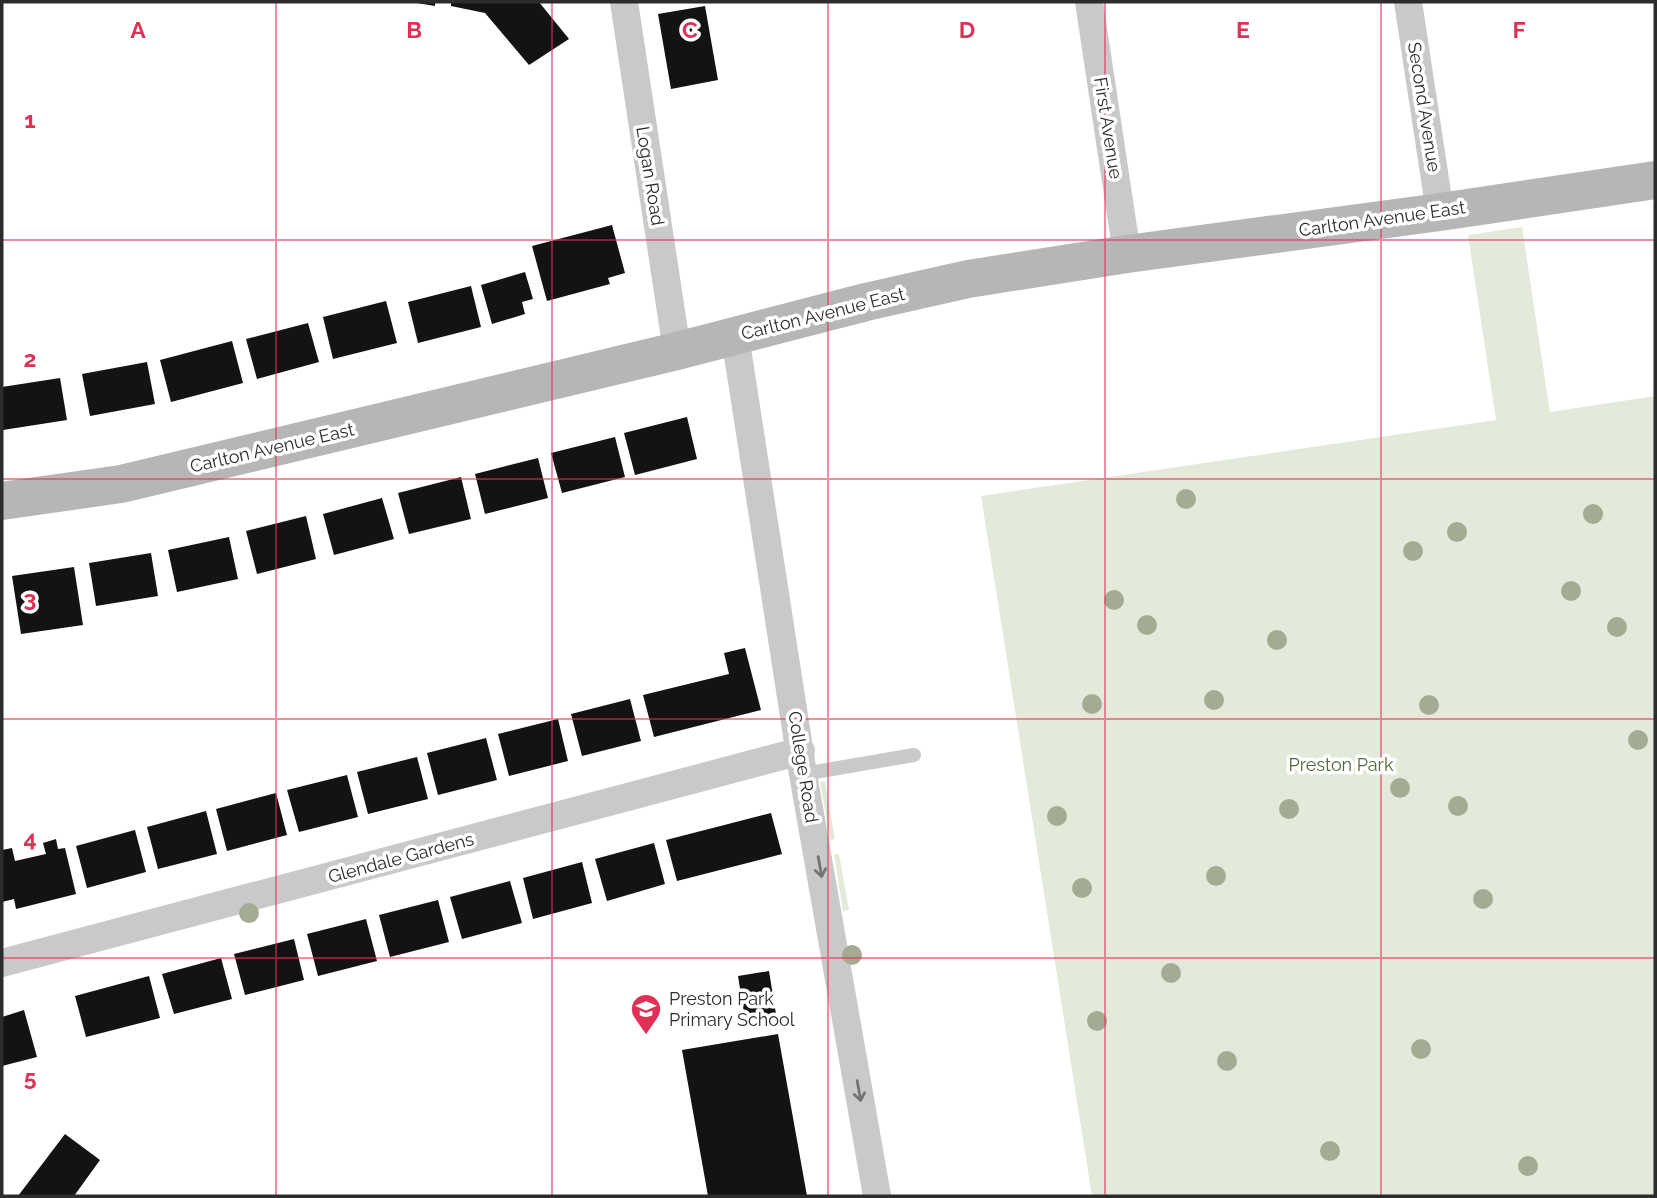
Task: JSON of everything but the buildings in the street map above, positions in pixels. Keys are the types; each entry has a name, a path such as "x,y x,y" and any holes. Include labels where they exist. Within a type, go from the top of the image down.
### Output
{"street":[{"name":"Logan Road","path":"624,2 677,351"},
{"name":"First Avenue","path":"1088,2 1127,254"},
{"name":"Second Avenue","path":"1408,2 1440,212"},
{"name":"Carlton Avenue East","path":"2,501 121,484 968,279 1655,180"},
{"name":"College Road","path":"734,336 802,763 877,1196"},
{"name":"Glendale Gardens","path":"2,963 802,763"}],"lane":[{"path":"802,763 914,755"}],"green space":[{"name":"Preston Park","path":"1522,227 1550,412 1655,396 1655,1196 1092,1196 981,496 1496,420 1468,235"},
{"path":"825,781 835,839 830,840 820,782"},
{"path":"834,854 839,854 849,910 843,911"}],"place":[{"name":"Preston Park Primary School","path":"646,1036"}]}
